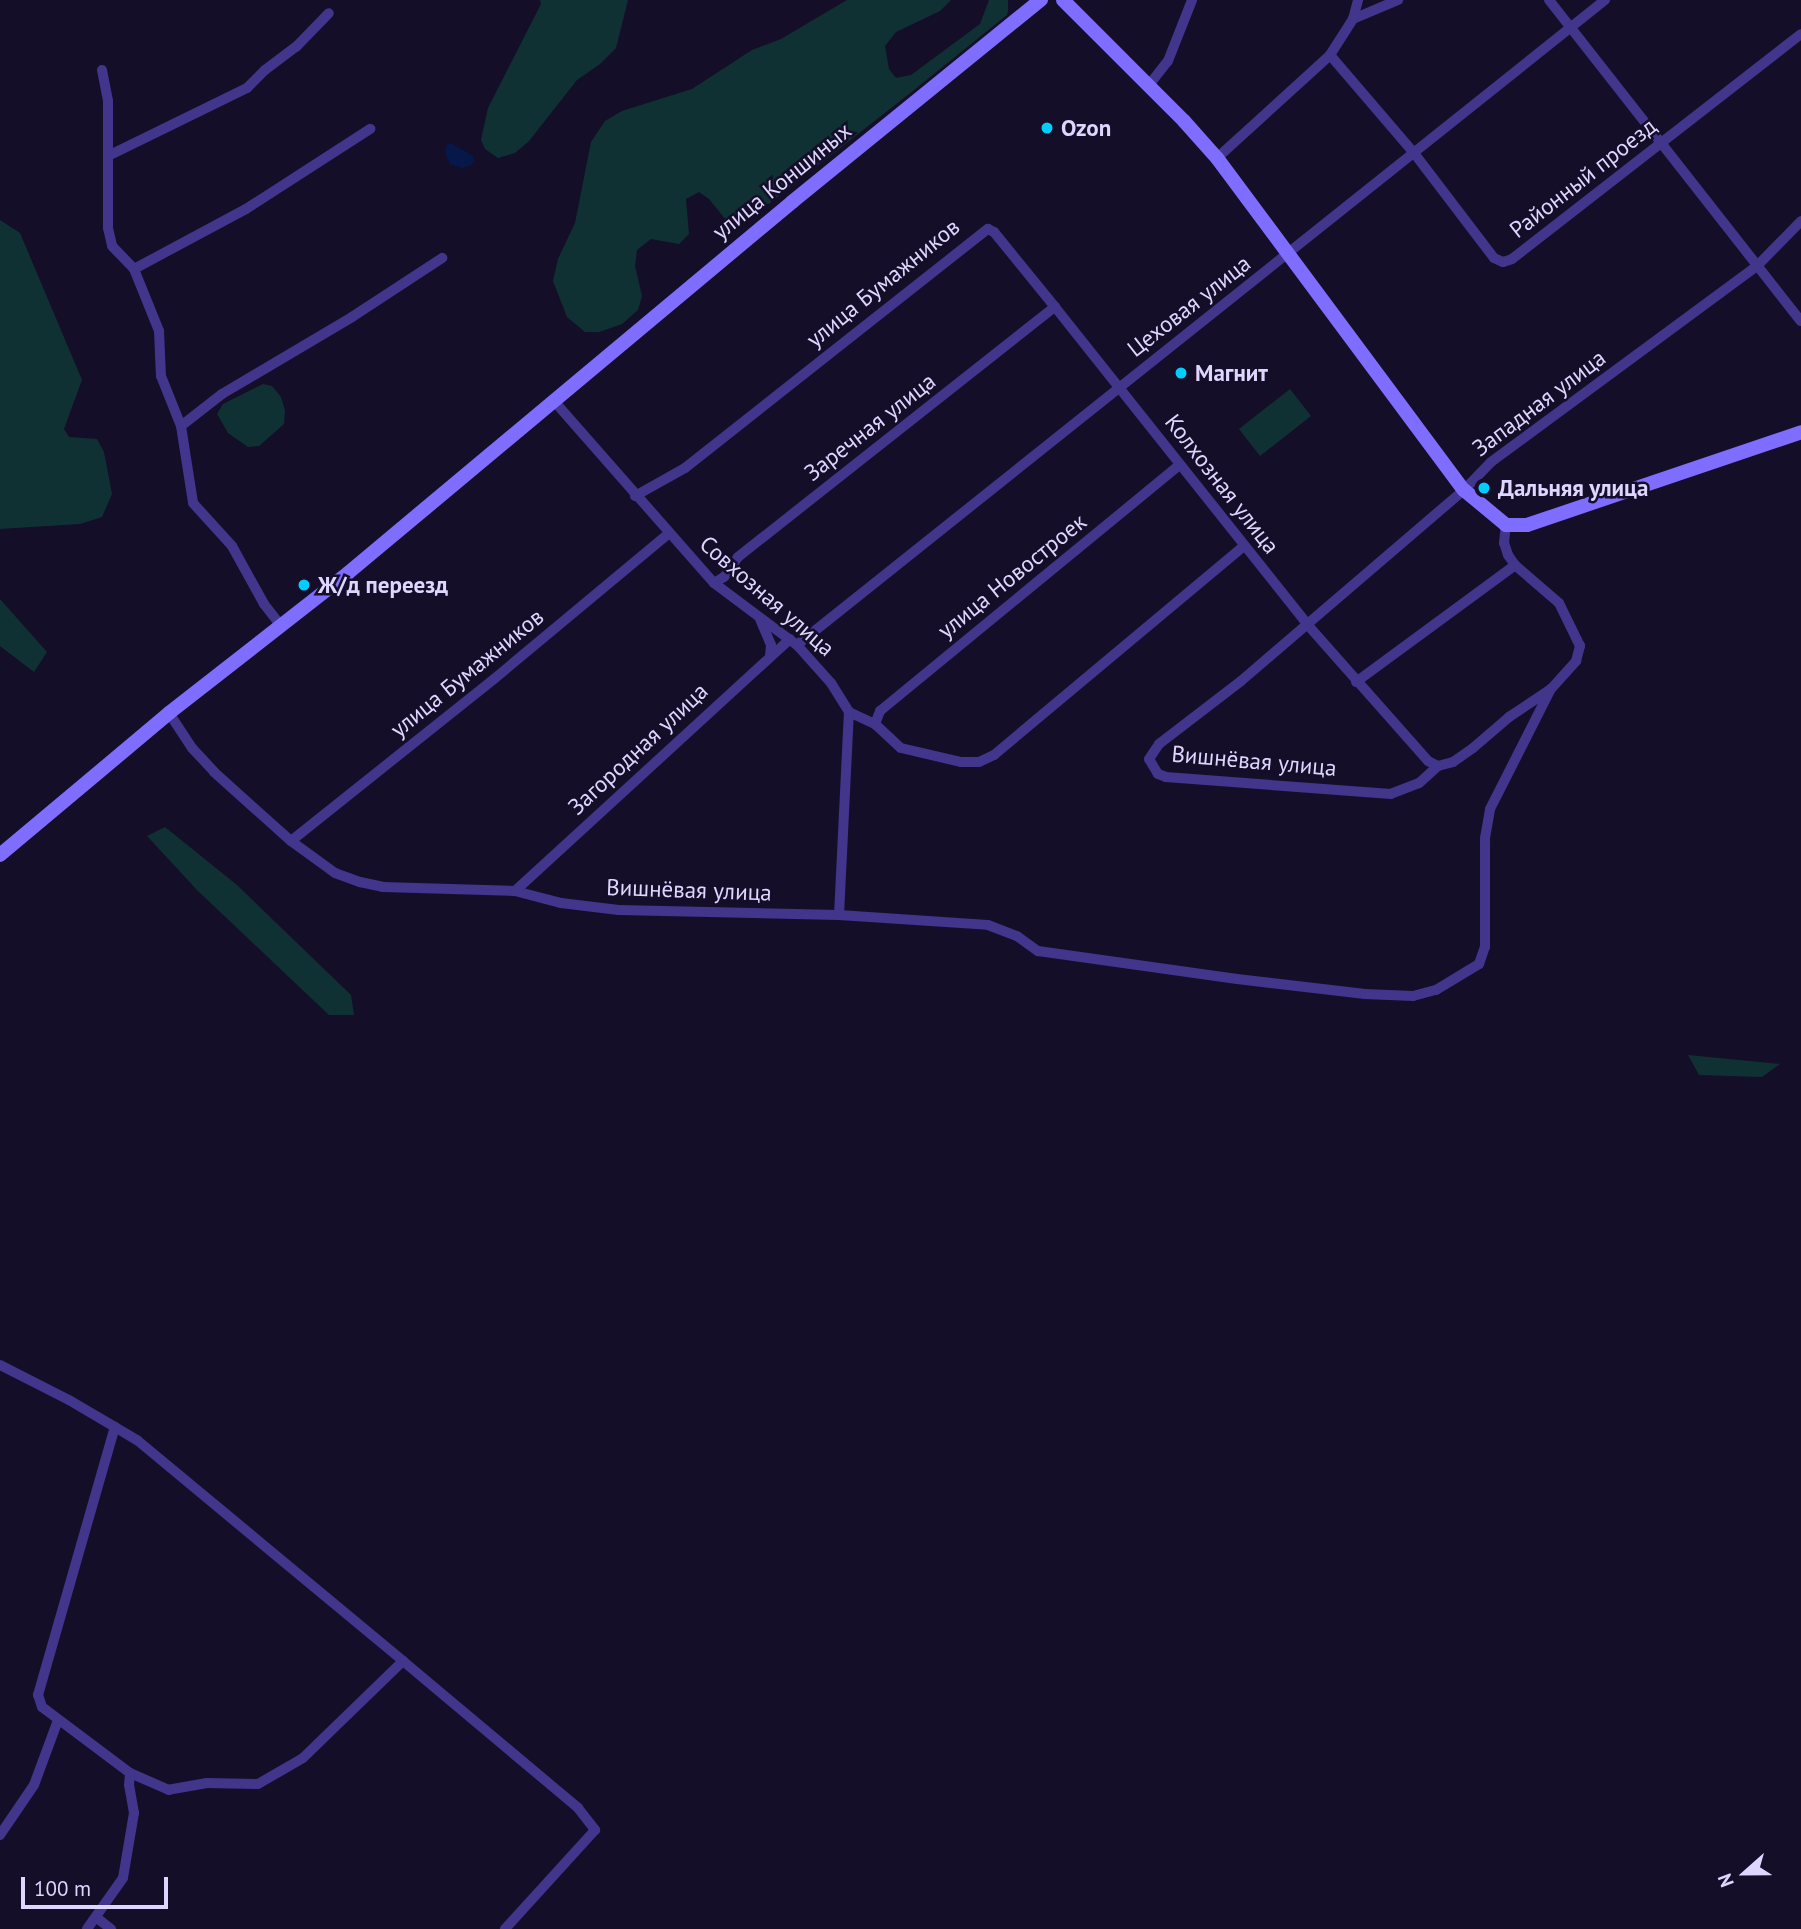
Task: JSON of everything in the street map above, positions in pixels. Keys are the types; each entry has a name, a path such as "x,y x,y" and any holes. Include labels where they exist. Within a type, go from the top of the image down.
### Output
{"main road":[{"name":"улица Коншиных","path":"0,855 169,713 281,626 792,202 1041,0"},
{"path":"1063,0 1149,85 1217,158 1464,489 1506,525 1527,525 1801,432"}],"street":[{"path":"1149,85 1168,61 1192,0"},
{"path":"1217,158 1330,55 1353,19 1358,0"},
{"path":"1353,19 1398,0"},
{"path":"1549,0 1801,321"},
{"name":"Цеховая улица","path":"793,642 1289,255 1605,0"},
{"path":"110,155 247,88 265,70 296,47 329,13"},
{"name":"Районный проезд","path":"1330,55 1414,153 1494,258 1503,262 1512,260 1801,34"},
{"path":"102,70 108,101 108,228 112,246 134,269 159,331 161,376 181,426 193,503 232,546 255,590 281,626"},
{"path":"134,269 246,209 370,128"},
{"name":"Западная улица","path":"1306,622 1464,489 1491,462 1758,266 1801,221"},
{"name":"Колхозная улица","path":"988,229 994,232 1119,386 1243,547 1356,682 1433,764"},
{"name":"улица Бумажников","path":"635,496 685,468 988,229"},
{"path":"181,426 222,394 352,317 442,258"},
{"name":"Заречная улица","path":"714,583 724,577 738,557 1055,307"},
{"name":"Совхозная улица","path":"554,401 668,534 714,583 793,642 831,682 849,712"},
{"name":"улица Новостроек","path":"875,724 880,712 1180,465"},
{"path":"1433,764 1463,755 1509,717 1551,689 1576,661 1580,646 1559,603 1515,565 1504,543 1506,525"},
{"name":"улица Бумажников","path":"291,841 494,679 668,534"},
{"path":"839,915 849,712 875,724 901,748 961,762 979,762 994,755 1243,547"},
{"path":"1356,682 1515,565"},
{"path":"758,615 771,645 771,656"},
{"name":"Вишнёвая улица","path":"1306,622 1241,681 1160,744 1150,754 1149,764 1158,774 1166,777 1391,794 1419,783 1433,764"},
{"name":"Загородная улица","path":"516,891 771,656 793,642"},
{"name":"Вишнёвая улица","path":"169,713 192,748 214,772 291,841 335,873 360,883 383,887 516,891 561,903 619,910 839,915 988,925 1017,936 1038,951 1365,994 1413,996 1436,990 1479,964 1485,947 1485,838 1490,808 1551,689"},
{"path":"0,1365 137,1440 579,1808 595,1830 505,1929"},
{"path":"115,1427 38,1695 42,1707 130,1773 169,1790 207,1783 258,1784 303,1759 403,1661"},
{"path":"0,1835 34,1785 58,1720"},
{"path":"88,1929 123,1878 134,1813 129,1785 130,1773"},
{"path":"96,1918 111,1929"}],"green space":[{"path":"540,0 628,0 616,48 600,64 577,80 529,141 515,153 498,158 485,149 481,140 488,108 541,4"},
{"path":"847,0 951,0 940,11 896,32 885,46 889,69 896,78 911,75 980,24 989,0 1008,0 1008,11 1007,15 909,94 756,214 739,224 727,221 709,199 699,192 686,199 689,234 679,244 651,239 637,250 635,266 642,296 638,310 622,324 599,332 585,332 567,317 553,281 558,259 575,223 591,142 605,121 622,111 692,89 752,50 781,39"},
{"path":"0,220 20,233 82,380 64,429 69,437 97,439 104,452 112,494 102,517 80,524 0,529"},
{"path":"263,384 272,386 281,397 285,410 284,424 259,446 248,447 228,433 217,414 223,404"},
{"path":"1290,389 1311,416 1260,456 1239,429"},
{"path":"0,599 47,652 34,672 0,646"},
{"path":"165,827 237,885 351,995 354,1015 329,1015 198,891 147,836"},
{"path":"1688,1055 1780,1064 1762,1077 1699,1075"}],"water":[{"path":"451,143 473,156 471,165 462,168 450,164 445,153 447,145"}],"place":[{"name":"Ozon","path":"1047,128"},
{"name":"Магнит","path":"1181,373"},
{"name":"Дальняя улица","path":"1484,488"},
{"name":"Ж/д переезд","path":"304,585"}]}
